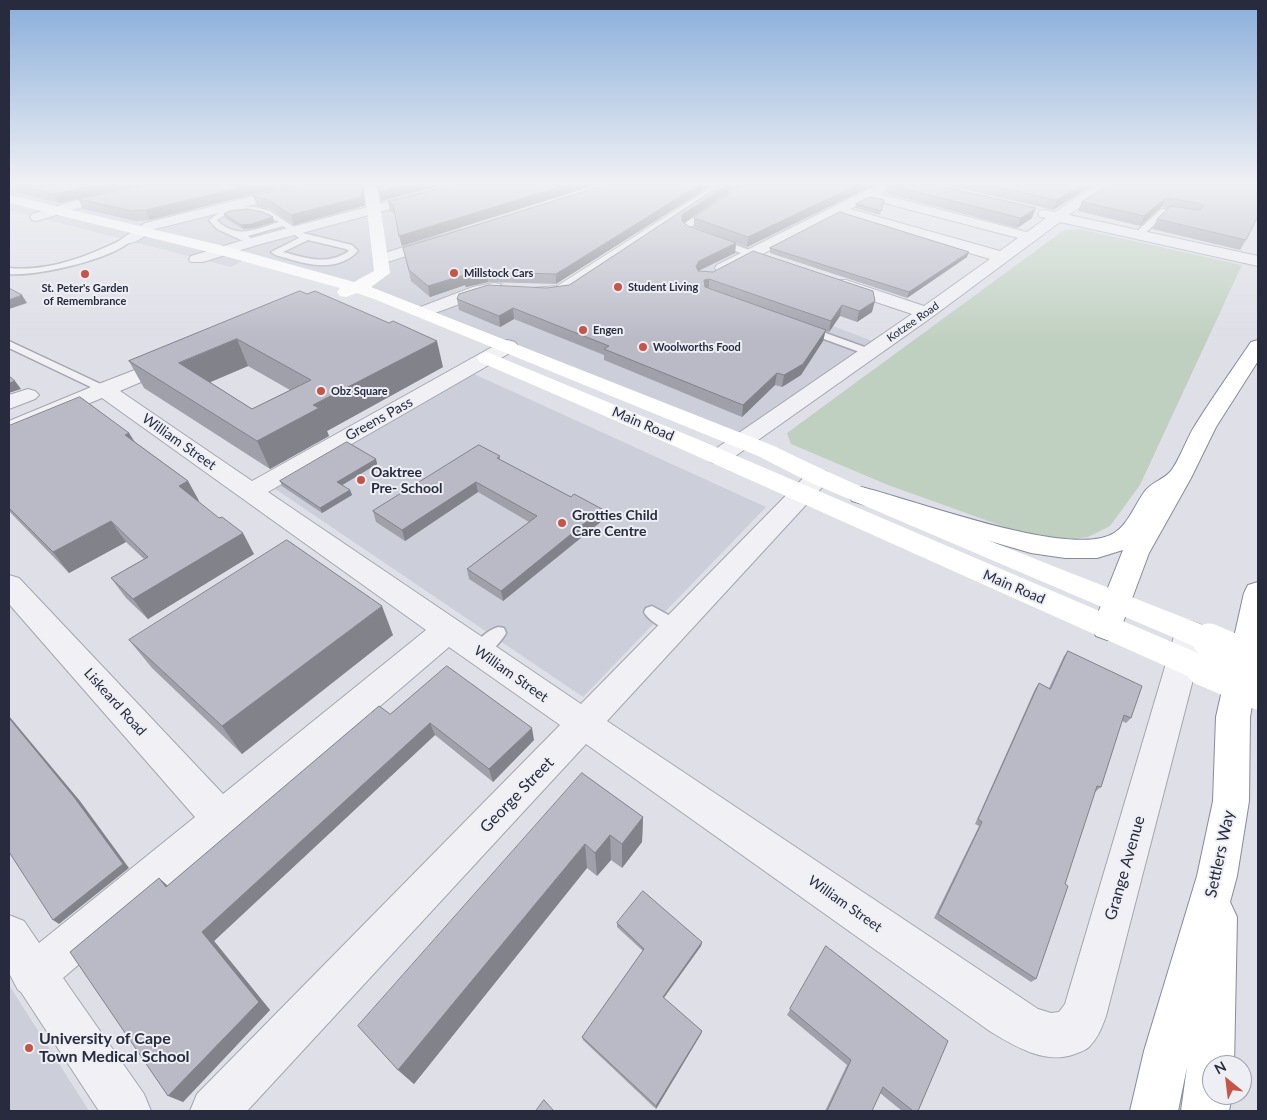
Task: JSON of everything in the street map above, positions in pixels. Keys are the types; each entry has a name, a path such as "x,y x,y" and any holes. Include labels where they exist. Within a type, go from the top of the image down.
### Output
{"main road":[{"name":"Main Road","path":"135,236 158,248 314,289 330,298 364,309"},
{"name":"Main Road","path":"150,236 180,240 222,250 358,288 424,312 741,442 811,486 861,495 898,523"},
{"path":"330,298 358,288 382,273 378,236"},
{"path":"158,248 180,240"},
{"name":"Main Road","path":"448,342 719,457 811,486 1196,650 1258,693"},
{"path":"1112,615 1135,553 1179,478 1205,427 1258,346"},
{"path":"861,495 888,500 1010,539 1062,549 1093,549 1123,541 1160,490 1179,478"},
{"name":"Settlers Way","path":"1154,1111 1167,1051 1217,876 1231,801 1232,716 1258,593"},
{"name":"Main Road","path":"1196,650 1258,661"},
{"path":"1205,1111 1210,1080 1217,876"}],"street":[{"path":"197,259 247,238 259,236"},
{"path":"381,259 453,236"},
{"path":"424,312 479,291 515,289 546,293 562,290 642,236"},
{"path":"705,277 786,236"},
{"path":"927,236 1002,258"},
{"path":"1139,236 1258,261"},
{"name":"Kotzee Road","path":"719,457 926,313 1030,237"},
{"path":"752,254 770,260"},
{"path":"825,279 926,313"},
{"name":"Greens Pass","path":"250,492 508,346"},
{"path":"9,429 184,356"},
{"name":"William Street","path":"103,389 478,651 1007,1016"},
{"name":"George Street","path":"214,1111 811,486"},
{"name":"Liskeard Road","path":"9,585 221,818"},
{"path":"33,974 448,630"},
{"name":"Grange Avenue","path":"1007,1016 1026,1028 1051,1036 1072,1032 1084,1016 1196,650"},
{"path":"9,936 127,1111"}],"lane":[{"path":"9,271 28,272 97,255 127,236"},
{"path":"243,236 247,238"},
{"path":"290,236 275,252 325,264 336,261 354,251 349,247 312,236"},
{"path":"704,236 752,254"},
{"path":"798,326 869,352"},
{"name":"William Street","path":"9,344 103,389"},
{"path":"652,612 677,627"},
{"path":"478,651 498,633"}],"shaded area":[{"path":"111,236 473,236 510,277 500,287 546,293 642,236 786,236 706,277 880,344 741,442 451,323 248,258 231,267"},
{"name":"Grotties Child Care Centre","path":"474,374 766,507 583,697 271,486"},
{"name":"University of Cape Town Medical School","path":"9,985 89,1111 9,1111"}],"green space":[{"path":"1055,236 1113,236 1242,265 1140,485 1110,526 1088,537 1074,539 1039,537 1019,532 888,485 791,444 787,433"}],"building":[{"path":"441,236 616,236 556,274 486,272 464,277 464,275 428,286 409,270 403,248"},
{"path":"643,236 717,236 736,243 699,261 696,266 698,271 713,272 753,251 873,291 875,301 859,311 842,305 831,321 709,279 704,280 705,287 826,330 803,364 784,375 777,373 743,405 604,349 609,346 513,308 499,316 457,299 459,294 488,285 547,288 569,285"},
{"path":"793,236 918,236 969,252 909,292 770,248"},
{"path":"1230,236 1248,236 1246,240"},
{"path":"9,288 22,295 9,300"},
{"path":"300,291 307,294 315,291 389,323 393,321 437,341 313,405 319,408 257,441 129,361","holes":["237,339 311,380 252,409 179,363"]},
{"path":"9,376 15,381 9,383"},
{"path":"80,397 129,433 125,435 188,481 179,486 219,518 222,517 243,533 133,599 111,578 148,557 111,521 53,552 9,508 9,426"},
{"path":"347,442 376,459 337,482 350,490 320,508 280,481"},
{"path":"479,445 500,456 497,458 571,497 574,494 602,509 501,591 467,569 537,516 476,482 402,530 373,511"},
{"path":"287,540 382,606 222,726 129,640"},
{"path":"1068,651 1142,686 1131,718 1124,715 1101,787 1097,786 1065,884 1068,886 1036,979 938,914 982,822 978,819 1039,683 1050,689"},
{"path":"447,666 532,728 489,769 430,723 202,932 259,1002 168,1096 70,952 159,878 166,887 379,706 390,714"},
{"path":"9,718 74,797 123,864 53,920 9,852"},
{"path":"582,773 643,817 622,844 610,835 595,853 585,844 398,1070 358,1026"},
{"path":"643,891 702,942 663,997 702,1031 656,1106 582,1037 644,949 617,923"},
{"path":"826,946 948,1041 918,1111 913,1111 883,1087 872,1111 827,1111 851,1060 790,1009"},
{"path":"544,1100 554,1111 536,1111"}],"place":[{"name":"Millstock Cars","path":"454,273"},
{"name":"St. Peter's Garden of Remembrance","path":"85,274"},
{"name":"Student Living","path":"618,287"},
{"name":"Engen","path":"583,330"},
{"name":"Woolworths Food","path":"643,347"},
{"name":"Obz Square","path":"321,391"},
{"name":"Oaktree Pre- School","path":"361,480"},
{"name":"Grotties Child Care Centre","path":"562,523"},
{"name":"University of Cape Town Medical School","path":"29,1048"}]}
